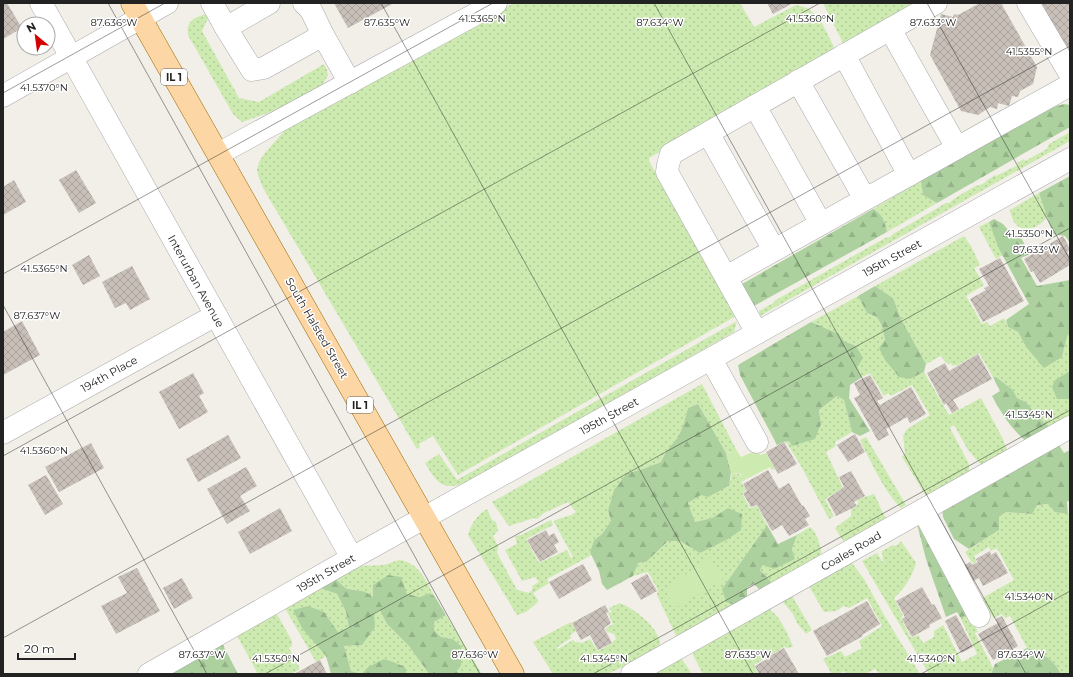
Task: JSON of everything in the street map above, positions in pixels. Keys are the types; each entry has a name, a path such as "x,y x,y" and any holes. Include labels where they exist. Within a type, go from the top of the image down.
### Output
{"main road":[{"name":"South Halsted Street","path":"136,10 513,674"}],"street":[{"name":"Interurban Avenue","path":"41,3 352,558"},
{"path":"3,96 71,58 136,10 167,3"},
{"path":"212,3 252,70 264,68 322,35"},
{"path":"226,28 270,3"},
{"path":"304,3 310,10 322,35 350,82"},
{"path":"218,154 496,3"},
{"path":"757,334 668,172 671,154 936,3"},
{"path":"1028,3 1070,74"},
{"path":"890,29 957,148"},
{"path":"844,55 909,174"},
{"path":"798,81 865,199"},
{"path":"726,277 1070,85"},
{"path":"755,106 821,224"},
{"path":"708,133 774,250"},
{"name":"195th Street","path":"149,674 352,558 425,519 1070,159"},
{"name":"194th Place","path":"3,433 216,315"},
{"path":"711,359 757,442"},
{"name":"Coales Road","path":"632,674 1070,427"},
{"path":"923,510 979,616"}],"green space":[{"path":"514,3 740,3 754,27 796,5 807,8 819,17 834,47 834,53 649,158 649,161 736,316 458,475 433,436 419,444 420,447 417,449 263,188 257,170 259,162 264,154 286,129 348,92"},
{"path":"823,3 909,3 910,5 913,4 845,47"},
{"path":"206,14 210,14 202,31 239,98 259,102 324,64 328,75 322,86 287,105 242,122 233,114 188,35 188,26 192,20"},
{"path":"1064,104 1070,105 1070,127 937,203 923,195 921,181 1053,107"},
{"path":"1070,132 1070,141 760,316 759,311 775,302 774,301 885,238 890,237 977,185 978,186 995,175 996,176 1018,165 1017,163 1024,159 1025,161 1047,149 1049,144"},
{"path":"1070,176 1070,243 1065,236 1053,234 1039,193"},
{"path":"921,181 923,195 937,203 887,232 883,218 873,209"},
{"path":"1039,193 1048,216 1043,222 1031,229 1020,228 1012,218 1010,210"},
{"path":"873,209 883,218 887,232 754,306 747,302 742,284"},
{"path":"994,219 1003,224 1010,232 1021,238 1030,254 1021,258 1037,286 1070,280 1070,333 1067,336 1062,357 1044,368 1026,347 1018,332 1008,327 1006,320 1029,304 999,249 989,222"},
{"path":"989,222 1003,255 996,259 979,227"},
{"path":"964,236 971,246 980,265 974,268 984,285 966,296 982,324 987,322 990,326 1004,318 1008,327 1018,332 1026,347 1062,357 1067,335 1070,333 1070,371 1057,399 1070,399 1070,417 1051,428 1038,417 1026,402 1017,398 1013,390 996,377 993,377 979,353 956,366 952,366 951,363 948,365 941,356 926,364 901,319 893,298 875,286"},
{"path":"875,286 893,298 901,319 926,364 924,372 910,379 899,377 885,360 879,348 885,340 882,326 877,317 867,313 858,296"},
{"path":"858,296 867,313 877,317 882,326 885,340 910,379 924,372 949,415 981,398 1003,439 1008,453 983,467 968,450 954,425 950,428 969,464 969,473 926,496 902,457 905,453 903,436 907,429 930,415 912,385 891,396 889,393 884,396 870,373 862,377 857,368 862,358 856,346 844,341 839,334 811,322"},
{"path":"737,321 734,332 473,480 456,486 444,485 435,478 425,463 439,454 457,480"},
{"path":"811,322 839,334 844,341 856,346 863,358 857,368 862,377 850,385 849,398 870,431 860,436 852,432 844,400 837,396 819,410 821,424 815,439 792,446 789,441 777,445 740,375 738,365"},
{"path":"1070,371 1070,399 1057,399 1052,387 1055,380"},
{"path":"993,377 996,377 1013,390 1017,398 1026,402 1038,417 1051,428 1027,442 1021,437 1007,421 992,396 1000,391"},
{"path":"702,384 737,451 726,453 698,404 688,408 684,424 679,435 666,452 661,462 627,473 608,511 611,521 602,534 594,540 590,552 592,555 547,579 549,583 533,593 538,600 537,603 526,612 517,615 468,535 477,517 487,509 492,520 496,522 498,531 493,536 498,546 497,553 517,590 529,593 533,589 532,586 539,582 535,577 522,581 505,550 517,544 515,536 521,535 551,520 553,525 526,539 539,563 567,550 571,558 573,557 554,522 555,520 576,512 568,502 544,513 537,519 534,518 509,526 492,502"},
{"path":"837,396 844,400 852,432 835,442 836,446 826,452 843,488 825,499 834,516 829,519 801,466 786,442 821,424 819,410"},
{"path":"698,404 726,453 731,472 729,486 708,497 701,495 688,503 695,522 712,518 728,508 742,514 741,530 728,539 700,553 680,541 668,541 646,562 638,563 633,576 607,590 602,584 599,571 590,552 594,540 602,534 611,521 608,511 614,490 627,473 661,462 666,452 679,435 684,424 688,408"},
{"path":"866,437 906,505 901,508 889,494 860,440"},
{"path":"1057,442 1064,453 1070,450 1070,500 1067,502 1068,514 1055,512 1048,504 1037,505 1032,514 1006,512 999,517 999,530 969,549 954,539 943,517 942,507"},
{"path":"732,451 737,451 741,457 754,452 761,455 766,453 775,469 772,470 770,467 743,481 740,473 732,473 731,475 726,453 730,453"},
{"path":"732,473 739,473 743,481 741,482 746,490 742,493 750,508 757,506 767,525 722,589 735,605 677,638 657,595 658,590 648,572 633,576 638,563 646,562 668,541 680,541 700,553 728,508 712,518 695,522 688,503 701,495 729,487"},
{"path":"874,494 883,514 887,519 847,542 844,542 835,528 851,516 851,510 857,506 859,499"},
{"path":"1049,504 1070,514 1070,674 1061,674 1051,660 1038,652 1027,648 1010,616 1005,618 1002,614 994,618 979,600 1014,580 997,548 991,551 989,547 974,556 977,562 973,564 965,552 999,530 999,517 1006,512 1031,514 1037,505"},
{"path":"917,524 925,529 970,616 960,617 957,612 946,617 926,559"},
{"path":"767,525 778,544 797,535 792,549 795,559 774,569 763,565 760,570 773,584 761,591 754,584 747,588 747,598 735,605 726,602 722,589"},
{"path":"810,527 815,532 821,549 821,556 773,584 760,570 763,565 795,559 792,549 797,535"},
{"path":"892,538 892,540 852,563 864,579 920,674 880,674 875,669 865,674 846,674 844,671 839,674 832,674 823,659 841,651 845,657 862,648 859,641 882,626 867,598 849,608 844,606 836,611 824,612 809,586"},
{"path":"901,541 916,563 908,582 894,598 903,616 901,618 911,638 918,635 923,643 934,637 934,631 943,625 962,662 977,654 960,617 970,616 978,632 975,633 993,668 991,674 929,674 862,561 877,553 883,563 882,551 893,545 896,546"},
{"path":"710,557 723,577 721,581 675,608 665,589"},
{"path":"399,560 412,564 417,568 435,597 430,593 420,597 406,594 374,598 363,591 347,588 336,579 361,566 384,565"},
{"path":"388,575 401,577 407,594 420,597 430,593 435,597 446,615 434,622 434,630 441,637 453,639 461,646 461,666 457,671 459,674 429,674 409,646 387,624 380,610 374,613 375,627 362,645 344,646 351,671 362,674 331,674 326,656 302,628 293,610 308,606 324,612 338,632 349,628 346,612 337,594 320,588 336,579 346,588 363,591 373,597 373,585"},
{"path":"320,588 337,594 346,612 349,628 338,632 324,612 316,643 326,656 316,662 286,610 286,606"},
{"path":"791,594 812,630 806,634 797,623 793,614 781,600"},
{"path":"620,603 646,620 657,633 660,646 630,664 607,674 553,674 533,642 571,622 576,631 570,635 571,638 556,648 558,649 573,640 575,642 582,643 590,639 598,651 613,643 612,642 616,639 614,634 607,632 606,628 613,624 608,613 612,612 609,608"},
{"path":"769,609 777,616 793,646 789,648 784,647 754,665 758,674 703,674 694,657 693,650"},
{"path":"380,610 387,624 409,646 429,674 407,674 405,667 368,667 362,674 351,671 344,646 362,645 374,613"},
{"path":"276,613 292,641 292,646 289,648 300,669 291,674 258,674 236,634"},
{"path":"446,615 482,674 459,674 457,671 461,666 461,646 453,639 441,637 434,630 434,622"},
{"path":"222,643 238,674 166,674"},
{"path":"1027,648 1038,652 1051,660 1061,674 991,674 995,664"},
{"path":"676,657 682,659 692,674 646,674"},
{"path":"384,659 405,667 407,674 362,674 368,667"}],"building":[{"path":"3,3 7,3 16,18 16,31 3,39"},
{"path":"334,3 394,3 348,28"},
{"path":"767,3 793,3 773,14"},
{"path":"980,3 1001,3 1037,67 1033,84 1020,91 1018,97 1012,96 1009,106 998,103 997,109 990,107 978,115 961,111 930,55 941,14 953,17 954,14 958,15"},
{"path":"1036,3 1070,3 1070,56"},
{"path":"76,170 96,203 79,213 59,180"},
{"path":"14,180 26,202 3,215 3,187"},
{"path":"1063,236 1070,249 1067,252 1070,257 1070,265 1040,283 1033,271 1031,272 1024,259"},
{"path":"89,255 100,276 83,285 72,265"},
{"path":"1000,258 1024,301 983,322 970,299 986,290 984,288 989,286 979,269"},
{"path":"132,266 150,299 130,310 126,303 115,308 102,282"},
{"path":"22,321 40,355 3,375 3,332"},
{"path":"978,354 992,379 953,400 959,409 952,413 946,403 944,405 927,373 945,363 949,371"},
{"path":"193,373 204,393 199,396 208,412 179,429 159,392"},
{"path":"870,375 883,398 877,401 880,405 911,387 926,414 910,423 907,417 886,429 889,435 878,441 854,398 860,395 854,383"},
{"path":"855,434 865,452 848,462 837,445"},
{"path":"228,435 241,458 198,482 186,459"},
{"path":"784,442 797,464 778,474 766,452"},
{"path":"91,443 104,468 59,492 45,467"},
{"path":"246,467 257,486 240,496 250,511 227,524 207,489"},
{"path":"768,470 779,489 789,483 802,506 803,505 810,516 805,519 809,525 789,536 782,525 772,531 757,505 751,507 743,493 747,491 743,484"},
{"path":"851,471 865,496 854,502 857,506 836,516 827,499 844,487 839,477"},
{"path":"46,475 63,504 45,515 28,485"},
{"path":"280,508 292,531 250,554 238,532"},
{"path":"546,530 549,536 554,533 559,542 554,545 558,552 540,562 527,540"},
{"path":"990,551 991,555 996,552 1008,573 983,586 979,578 970,583 961,567 970,562 972,565 978,562 976,559"},
{"path":"583,564 592,580 559,599 549,582"},
{"path":"137,568 160,611 116,634 101,606 127,593 118,577"},
{"path":"647,574 657,591 641,600 631,583"},
{"path":"182,578 193,598 174,609 163,588"},
{"path":"922,587 932,605 934,604 942,618 912,637 902,619 905,617 896,601"},
{"path":"867,601 880,624 862,635 863,636 827,656 813,631"},
{"path":"605,605 609,612 606,613 611,623 604,628 612,643 598,650 590,635 581,640 572,623"},
{"path":"956,615 973,647 961,653 945,621"},
{"path":"1002,616 1018,646 993,660 978,634 998,623 996,619"},
{"path":"784,648 799,674 759,674 755,666"},
{"path":"320,660 327,674 294,674"}]}
